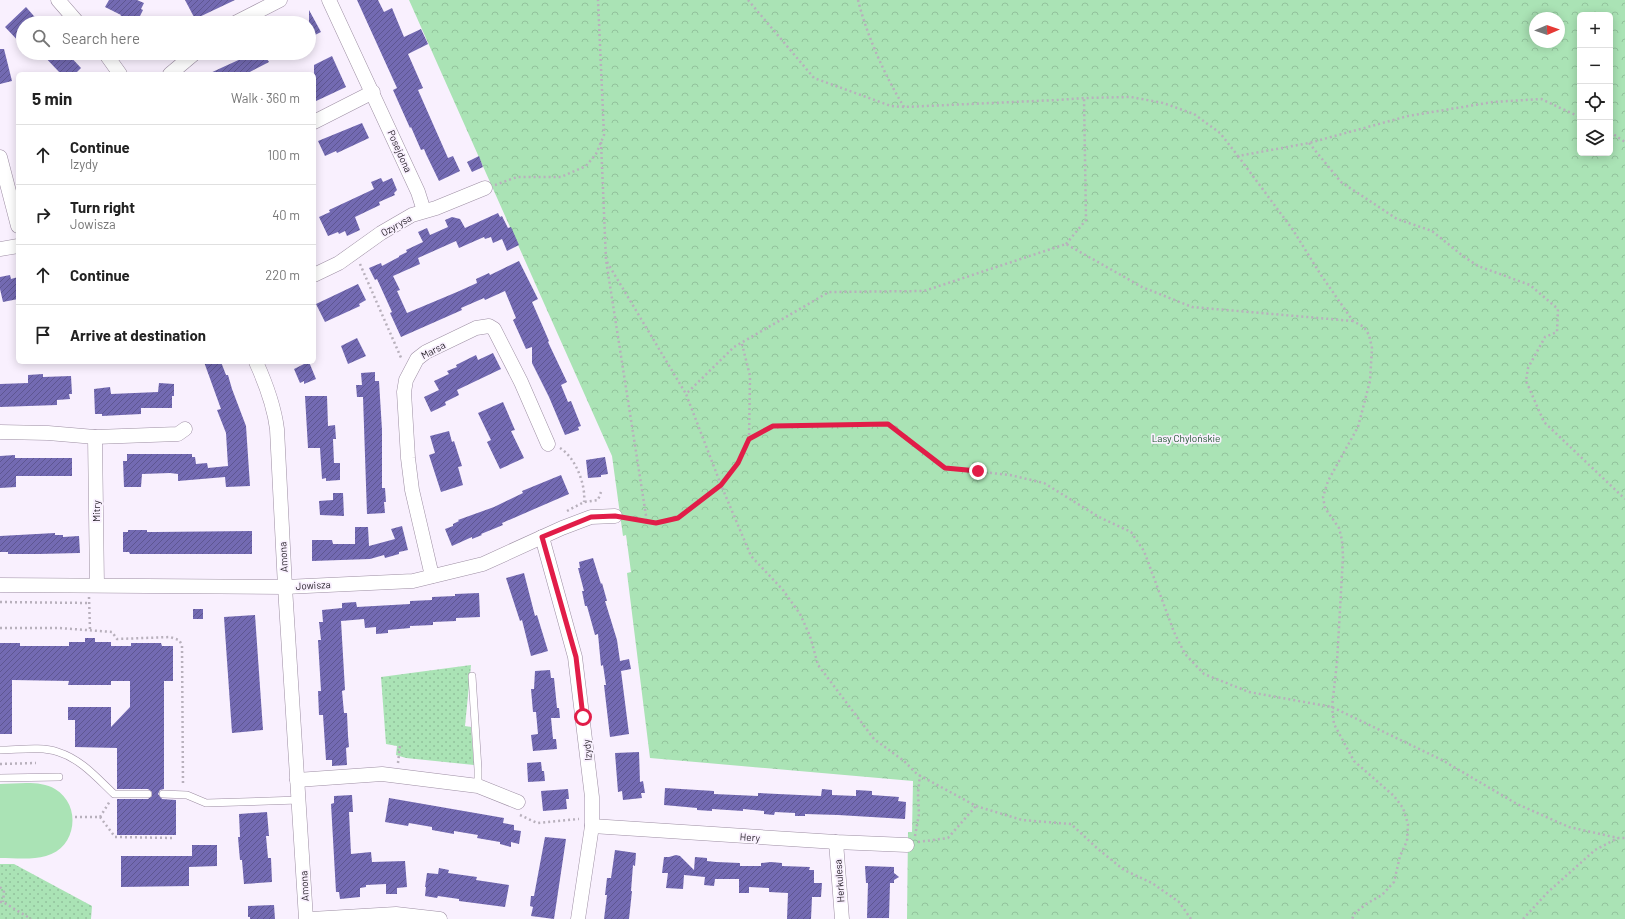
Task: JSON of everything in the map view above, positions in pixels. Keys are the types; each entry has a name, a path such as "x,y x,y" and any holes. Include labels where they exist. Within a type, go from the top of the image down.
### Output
{"street":[{"path":"58,0 72,16"},
{"path":"248,16 280,0"},
{"name":"Posejdona","path":"330,0 418,192 424,211"},
{"path":"110,60 119,72"},
{"path":"172,72 187,60"},
{"path":"316,121 373,92"},
{"path":"0,156 16,218"},
{"name":"Ozyrysa","path":"316,274 339,263 398,222 412,215 436,208 485,188"},
{"path":"0,248 16,246"},
{"name":"Marsa","path":"432,576 412,490 408,458 404,392 406,380 417,359 426,352 476,328 489,326 494,329 521,382 548,444"},
{"name":"Amona","path":"257,364 267,386 275,415 306,919"},
{"path":"0,432 48,433 96,437 178,434 185,429"},
{"name":"Mitry","path":"93,591 96,437"},
{"name":"Jowisza","path":"0,585 93,591 285,587 413,581 483,564 542,537 591,517 615,516"},
{"name":"Izydy","path":"542,537 576,657 592,797 587,823 578,919"},
{"path":"297,780 382,774 478,786 518,802"},
{"name":"Hery","path":"587,823 836,842 908,844"},
{"name":"Herkulesa","path":"836,842 842,919"},
{"path":"312,919 396,914 440,919"}],"lane":[{"path":"472,676 478,786"},
{"path":"0,750 44,749 57,751 70,757 86,768 114,794 148,794"},
{"path":"0,778 59,777"},
{"path":"163,794 183,794 206,803 299,800"}],"path":[{"path":"485,188 517,177 561,177 586,166 596,154 604,134 598,0"},
{"path":"748,0 814,78 891,106 904,107 1131,97 1163,103 1194,114 1220,133 1238,156 1294,230 1321,275 1353,321"},
{"path":"858,0 864,19 890,81 904,107"},
{"path":"686,394 734,347 742,344 829,292 924,290 1066,244 1086,220 1087,190 1084,98"},
{"path":"1238,156 1309,143 1408,116 1493,102 1541,99 1577,116"},
{"path":"1613,134 1625,142"},
{"path":"601,142 606,260 647,522"},
{"path":"1309,143 1325,165 1341,182 1348,187 1397,219 1432,231 1478,266 1530,285 1558,309 1557,332 1545,337 1528,368 1526,381 1544,422 1625,499"},
{"path":"1066,244 1142,287 1192,307 1353,321 1364,327 1369,335 1372,348 1370,381 1358,427 1328,481 1323,497 1325,508 1339,528 1342,540 1343,557 1337,662 1332,707 1334,724 1354,761 1394,796 1403,808 1408,824 1407,841 1400,856 1394,882 1382,895 1366,904 1355,913 1352,919"},
{"path":"354,252 401,359 410,370"},
{"path":"606,260 686,394 721,485 751,556 783,590 800,614 810,636 818,665 874,739 904,761 917,774 976,806 1022,820 1071,824 1098,850 1124,870 1152,883 1179,902 1192,919"},
{"path":"615,516 656,523 678,518 721,485 738,463 749,439 750,376 742,344"},
{"path":"749,439 773,426 888,424 945,468 1010,475 1044,483 1099,517 1131,532 1144,551 1174,632 1185,654 1204,674 1249,692 1332,707 1442,760 1517,804 1569,827 1618,838 1625,838"},
{"path":"548,444 566,452 572,458 585,491 586,502"},
{"path":"90,630 89,603 93,591"},
{"path":"0,602 89,603"},
{"path":"0,628 60,628 90,630 112,632 117,639 170,637 179,640 182,645 183,794"},
{"path":"397,766 400,745"},
{"path":"0,764 36,764"},
{"path":"908,844 916,834 919,814 918,793 920,775"},
{"path":"100,817 112,796"},
{"path":"518,802 519,814 536,823 587,823"},
{"path":"908,844 948,838 976,806"},
{"path":"75,816 100,817"},
{"path":"100,817 115,837 174,838"},
{"path":"1523,919 1548,892 1590,854 1618,838"},
{"path":"0,886 4,892 2,902 31,919"}],"green space":[{"name":"Lasy Chylońskie","path":"409,0 1625,0 1625,919 907,919 908,832 912,832 913,781 650,758 627,573 631,572 626,535 623,536 612,456"},
{"path":"471,665 465,726 471,727 474,765 406,758 396,755 397,746 386,744 381,677"},
{"path":"0,784 42,784 55,789 64,796 72,815 72,826 70,836 64,844 56,851 46,856 29,858 0,858"},
{"path":"0,864 14,864 92,906 91,919 0,919"}],"building":[{"path":"109,0 137,0 144,3 140,16 120,16 105,7"},
{"path":"185,0 235,0 201,16 193,16"},
{"path":"357,0 378,0 384,12 392,8 404,37 421,29 428,44 408,54 423,88 418,90 448,158 453,156 460,171 439,181 424,149 421,150 411,127 410,128 393,90 397,88"},
{"path":"26,7 34,16 17,16"},
{"path":"16,17 16,39 5,27"},
{"path":"316,23 321,32 316,34"},
{"path":"0,49 4,49 12,81 0,84"},
{"path":"332,56 346,87 316,101 316,72 314,72 314,65"},
{"path":"48,60 74,60 81,68 77,72 59,72"},
{"path":"238,60 268,60 269,62 250,72 212,72"},
{"path":"362,123 369,138 337,153 336,151 325,156 318,141"},
{"path":"479,156 483,167 472,172 467,162"},
{"path":"381,178 383,182 392,178 397,190 394,193 395,195 379,202 380,205 355,217 360,230 347,236 345,231 328,236 319,217 330,212 329,210 374,189 371,182"},
{"path":"498,213 500,217 502,216 508,228 511,227 519,245 507,251 502,239 493,243 491,237 485,239 484,237 459,248 456,241 418,258 420,264 393,276 400,290 397,291 407,313 477,283 476,279 489,273 490,275 519,261 538,299 532,302 549,341 548,342 567,382 561,385 568,402 571,401 581,426 578,427 579,430 565,435 549,397 532,363 532,347 526,349 513,320 516,318 505,291 461,308 462,310 401,337 390,313 392,312 377,279 375,280 369,268 381,263 382,266 407,252 406,250 423,242 418,232 427,228 430,235 448,227 445,220 452,217 460,219 465,228"},
{"path":"10,275 11,279 16,278 16,299 3,302 0,289 0,277"},
{"path":"358,284 366,300 359,304 360,306 325,322 316,304"},
{"path":"357,338 366,356 348,364 341,346"},
{"path":"493,353 501,369 457,390 459,395 445,402 446,405 431,412 424,397 439,390 434,381 449,374 447,371 457,367 456,365 476,355 478,360"},
{"path":"205,364 222,364 226,375 228,375 246,426 250,486 226,487 225,477 178,481 178,474 170,473 142,474 141,487 124,487 123,461 127,461 127,454 192,454 192,457 195,457 196,464 207,463 208,468 228,466 226,433 217,410 221,409"},
{"path":"304,364 310,364 316,379 304,384 304,381 300,383 294,369"},
{"path":"375,372 375,381 379,381 382,430 382,488 385,488 386,502 384,502 385,513 367,514 363,397 357,397 356,385 362,385 361,373"},
{"path":"43,374 43,377 71,376 72,394 69,394 70,399 57,400 57,405 0,407 0,384 28,383 28,375"},
{"path":"159,383 174,384 172,408 141,408 141,414 102,416 102,414 95,414 94,389 110,387 111,394 158,392"},
{"path":"305,396 327,396 328,426 335,425 336,439 333,439 334,463 340,463 340,480 326,481 326,478 322,479 320,448 308,448"},
{"path":"503,402 515,430 511,431 524,458 500,469 487,442 491,440 478,413"},
{"path":"449,431 452,442 454,441 462,466 458,467 463,485 441,492 429,455 435,453 430,436"},
{"path":"15,455 15,458 72,458 72,476 16,476 16,487 0,488 0,456"},
{"path":"605,457 608,474 601,475 601,477 588,478 586,460"},
{"path":"561,475 569,494 502,523 503,525 481,534 482,535 472,539 472,537 452,546 445,529 453,526 453,524 459,521 458,520 494,507 523,493 522,491"},
{"path":"333,493 343,493 344,516 320,515 319,501 333,500"},
{"path":"402,526 408,550 399,552 399,554 385,558 384,555 370,559 312,561 312,540 332,540 333,544 355,544 355,527 368,527 369,546 395,539 391,529"},
{"path":"128,530 147,530 147,532 252,531 252,554 130,554 129,552 123,552 123,532 128,532"},
{"path":"55,533 55,535 63,535 63,537 79,536 80,553 8,554 8,552 0,552 0,536"},
{"path":"593,558 607,601 605,601 617,640 620,661 629,659 631,669 621,671 629,734 610,737 604,685 606,685 603,665 601,666 598,634 595,635 587,606 585,606 582,591 584,591 578,568 580,568 579,562"},
{"path":"524,573 535,616 537,615 548,651 531,656 522,620 520,621 506,578"},
{"path":"479,593 480,617 456,618 456,621 433,622 433,625 410,626 410,628 388,630 388,633 376,634 376,627 365,628 364,619 341,621 345,690 342,691 344,713 347,713 349,747 346,748 347,765 332,766 332,760 326,760 323,715 319,715 318,691 321,691 318,640 321,640 319,622 323,622 322,610 342,608 342,603 356,602 357,607 410,604 410,601 432,600 432,597"},
{"path":"193,609 203,609 203,619 193,619"},
{"path":"255,615 263,730 232,733 224,617"},
{"path":"85,638 95,638 95,642 111,642 111,646 131,646 131,643 161,643 162,646 173,646 173,681 164,681 164,789 160,790 158,794 162,799 176,800 176,835 117,835 117,799 148,799 152,796 152,792 148,789 117,789 117,748 75,747 75,720 68,720 68,707 111,707 111,727 130,707 130,681 111,681 111,685 68,685 69,681 12,680 12,734 0,734 0,643 20,643 20,646 69,646 69,642 85,642"},
{"path":"550,670 551,678 554,678 557,708 559,708 560,718 551,718 553,739 556,739 557,749 533,751 531,735 538,734 536,712 533,712 531,689 534,689 535,671"},
{"path":"639,752 640,782 643,781 645,793 641,793 642,798 623,800 622,791 618,792 615,753"},
{"path":"541,762 545,781 528,782 527,763"},
{"path":"665,788 714,791 714,794 758,796 758,793 821,796 822,789 832,790 832,795 856,796 856,790 872,791 872,795 899,797 898,801 906,802 905,819 805,814 805,816 795,816 795,813 775,812 774,815 764,814 764,811 743,809 743,811 712,809 712,811 697,810 697,808 664,805"},
{"path":"568,789 569,799 566,799 567,809 543,811 541,791"},
{"path":"352,795 353,812 349,812 351,854 371,852 372,862 405,861 407,887 397,888 397,894 386,894 386,884 366,885 366,887 360,888 360,897 340,899 339,892 336,892 331,804 334,803 334,796"},
{"path":"389,798 504,818 503,823 514,825 514,830 521,831 519,844 511,842 511,847 500,844 500,842 477,838 478,835 454,831 454,834 432,830 432,827 409,823 408,826 385,822"},
{"path":"267,812 269,836 266,836 268,858 271,858 272,882 244,884 238,837 240,837 239,814"},
{"path":"545,837 566,839 554,919 531,916 533,907 530,906 531,896 534,896"},
{"path":"192,845 217,845 217,866 189,867 189,886 121,887 121,856 192,856"},
{"path":"615,850 636,853 635,866 633,865 629,919 604,919 607,895 605,895 607,878 611,878"},
{"path":"676,855 680,856 694,870 695,857 707,858 707,861 740,863 740,866 761,866 761,863 771,862 782,863 782,866 810,867 809,870 814,870 814,883 822,883 821,897 812,897 811,919 787,919 788,893 769,892 769,888 749,887 749,893 739,893 739,879 715,879 714,886 704,885 705,877 684,875 683,889 666,888 668,873 662,873 664,857"},
{"path":"865,866 894,867 894,873 899,877 894,880 894,883 890,883 889,918 867,918 868,883 866,883"},
{"path":"439,868 449,870 448,873 477,877 476,880 509,885 505,907 459,901 459,899 438,896 437,898 425,896 427,873 438,874"},
{"path":"274,905 275,919 250,919 250,917 248,917 248,906"}],"route":[{"path":"583,717 576,657 542,537 591,517 615,516 656,523 678,518 721,485 738,463 749,439 773,426 888,424 945,468 978,471"}]}
